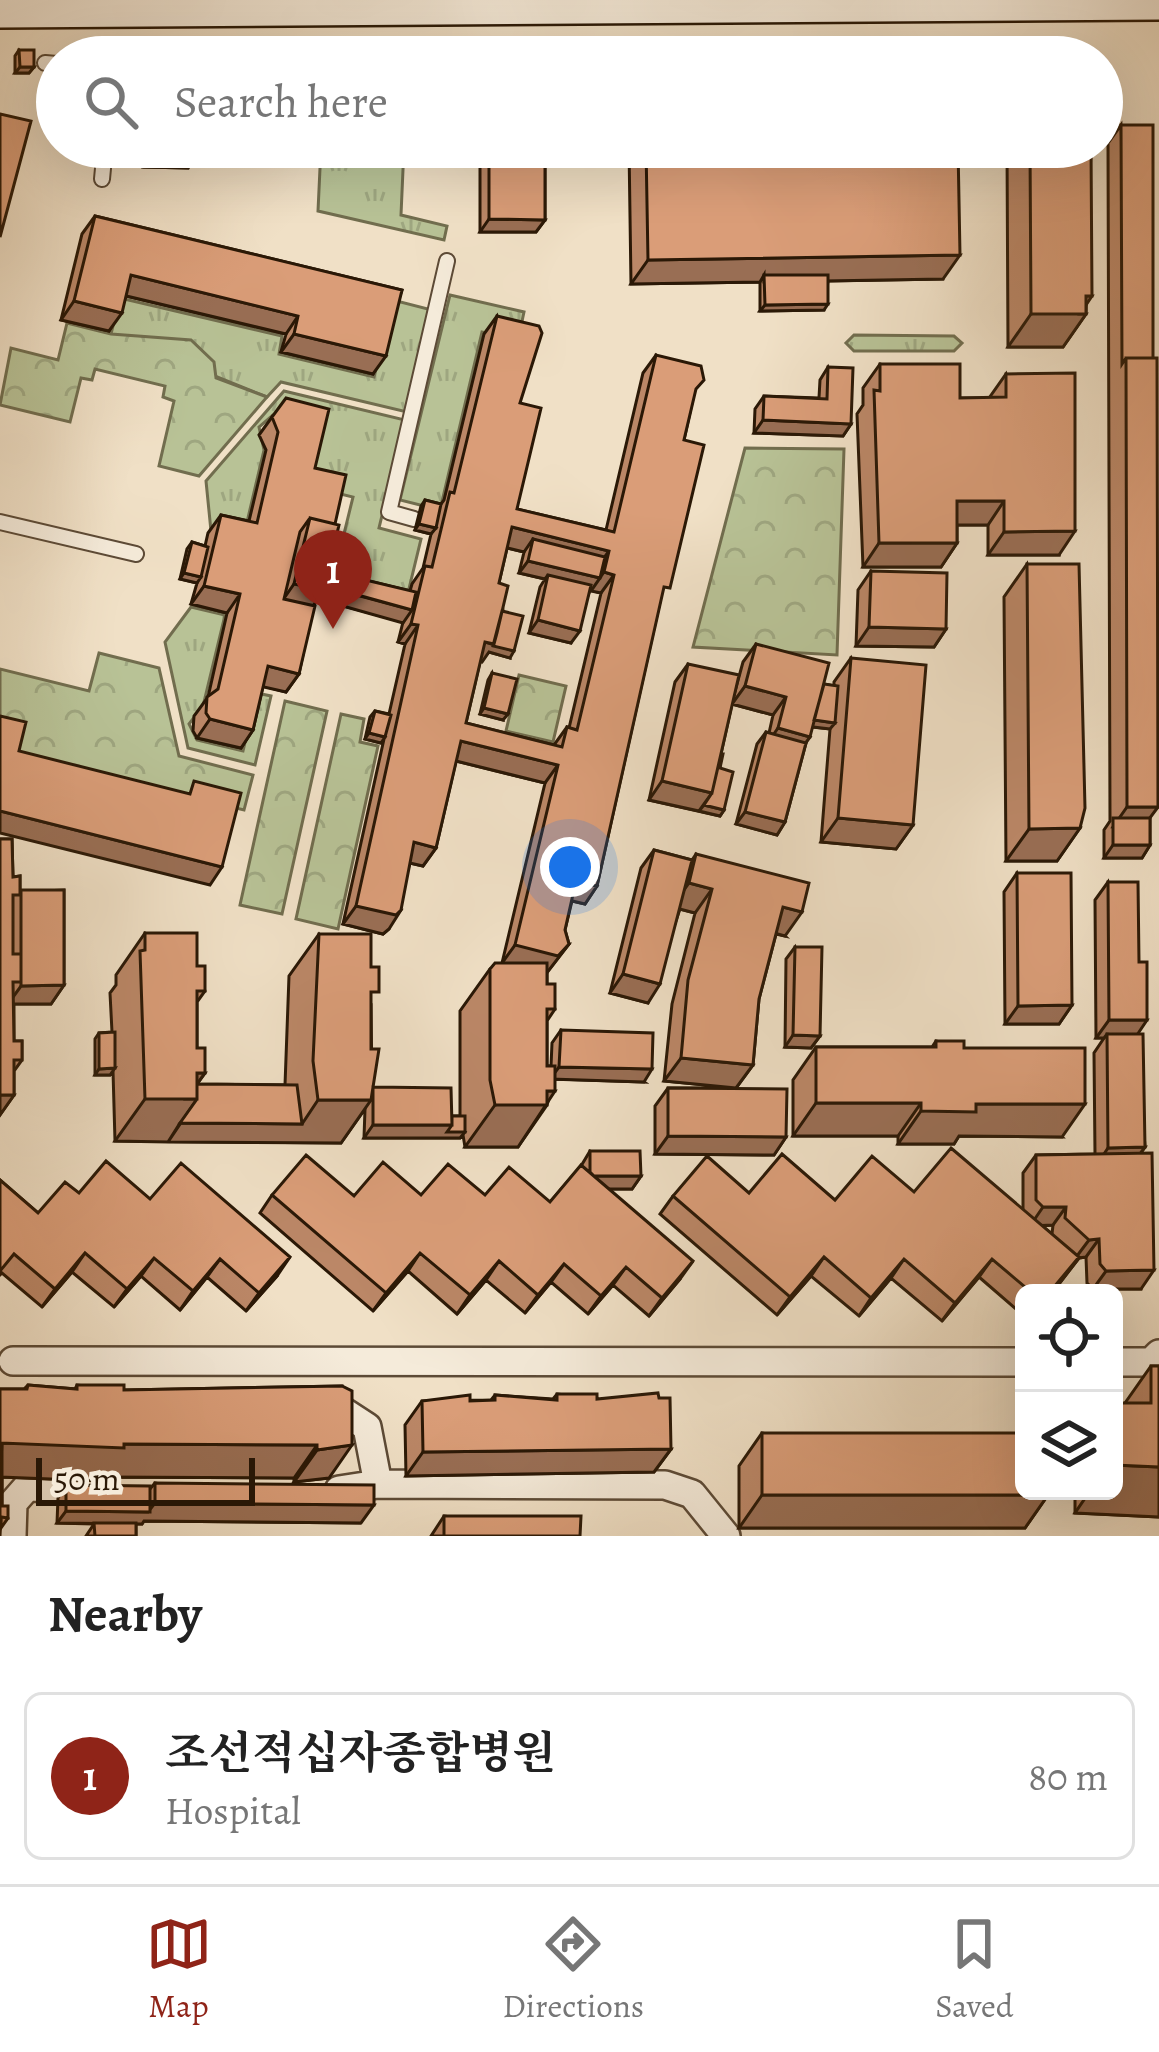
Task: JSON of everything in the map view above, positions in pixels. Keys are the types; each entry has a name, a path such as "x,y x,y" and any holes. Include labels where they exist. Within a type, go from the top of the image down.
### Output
{"street":[{"path":"0,8 1159,0"},
{"path":"1123,1362 1151,1362 1159,1354"},
{"path":"13,1361 1015,1362"},
{"path":"298,1412 344,1412 367,1427 378,1484"},
{"path":"305,1490 378,1484 665,1485 692,1493 726,1536"},
{"path":"12,1536 13,1503 27,1487 120,1488"}],"lane":[{"path":"102,179 103,168"},
{"path":"414,519 389,512 447,261"},
{"path":"0,522 136,554"}],"green space":[{"path":"320,168 403,168 401,215 447,226 444,240 318,211"},
{"path":"450,295 524,312 518,340 482,332 440,510 400,500"},
{"path":"120,298 282,336 279,354 374,377 393,300 432,310 407,412 281,382 267,397 111,334"},
{"path":"67,323 111,334 191,340 214,362 216,378 267,397 199,476 159,466 174,401 163,397 165,386 95,369 92,380 81,378 70,422 0,405 11,348 58,360"},
{"path":"854,335 954,336 962,343 954,351 854,351 846,343"},
{"path":"284,391 405,420 379,528 421,539 406,601 332,583 353,497 304,485 273,415 259,427 264,450 243,539 211,531 206,481"},
{"path":"745,448 844,449 837,655 693,647"},
{"path":"191,607 225,615 203,706 189,724 197,740 243,751 257,693 271,696 255,765 188,748 165,642"},
{"path":"99,653 159,668 179,756 253,775 244,810 178,794 10,769 0,733 0,669 89,691"},
{"path":"519,675 566,686 553,742 506,731"},
{"path":"285,701 327,711 282,914 240,905"},
{"path":"341,714 364,719 360,742 378,746 338,929 296,919"}],"building":[{"path":"19,50 34,50 34,67 20,67"},
{"path":"0,114 31,121 0,237"},
{"path":"1123,125 1153,125 1153,358 1126,358 1122,364"},
{"path":"489,168 545,168 545,220 489,219"},
{"path":"646,168 958,168 960,255 648,260"},
{"path":"1030,168 1091,168 1092,296 1086,296 1086,314 1031,314"},
{"path":"95,216 402,290 386,356 294,334 298,316 131,275 122,313 74,301"},
{"path":"764,275 828,275 828,304 765,305"},
{"path":"497,316 539,326 542,333 520,403 541,408 517,509 614,532 656,355 701,366 704,380 696,389 684,440 704,445 670,588 664,587 597,886 576,881 565,930 569,944 558,956 515,945 558,765 461,741 436,848 414,842 401,910 396,915 356,906 418,625 411,624 425,566 432,567 450,492 454,493","holes":["512,527 609,551 604,572 614,575 577,730 567,727 562,747 466,723 485,642 494,644 497,633 508,586 499,583"]},
{"path":"1126,358 1157,358 1158,807 1127,807"},
{"path":"880,364 960,364 960,398 1006,397 1006,374 1075,373 1075,531 1004,532 1004,501 957,501 957,543 879,543 874,390 880,391"},
{"path":"828,367 853,368 851,424 763,420 764,396 827,399"},
{"path":"286,398 329,409 315,468 346,475 335,524 310,518 300,532 284,599 315,606 299,674 268,666 253,730 210,719 206,713 207,697 218,689 240,594 204,586 221,515 257,523 278,432 272,417"},
{"path":"425,500 441,504 436,528 419,524"},
{"path":"310,518 339,525 323,591 294,584"},
{"path":"533,539 605,557 600,578 528,561"},
{"path":"192,542 208,547 201,577 184,573"},
{"path":"1027,564 1079,564 1085,808 1080,828 1029,829"},
{"path":"328,571 416,592 412,610 325,586"},
{"path":"871,571 947,573 946,629 869,627"},
{"path":"548,575 591,585 580,631 538,620"},
{"path":"502,611 523,616 514,651 493,646"},
{"path":"756,644 829,663 810,737 778,728 786,697 745,686"},
{"path":"851,658 926,665 913,825 838,818"},
{"path":"688,664 739,675 712,793 662,781"},
{"path":"492,673 517,679 508,714 484,708"},
{"path":"824,684 838,686 835,723 814,720"},
{"path":"375,711 391,715 385,737 369,733"},
{"path":"0,716 26,722 19,751 190,794 194,781 241,793 222,867 0,811"},
{"path":"766,732 806,743 785,822 745,812"},
{"path":"721,754 720,768 733,772 724,810 704,805 712,793"},
{"path":"1113,818 1150,818 1150,845 1113,845"},
{"path":"0,839 12,839 13,877 20,876 20,895 13,895 13,954 21,954 21,982 13,982 14,1041 22,1041 22,1060 14,1060 14,1095 0,1095"},
{"path":"654,850 692,860 660,984 623,974"},
{"path":"696,854 809,883 802,912 783,907 759,999 753,1065 681,1058 688,980 712,889 689,883"},
{"path":"1017,873 1071,873 1072,1005 1018,1006"},
{"path":"1108,882 1138,882 1139,962 1147,962 1147,1020 1109,1020"},
{"path":"21,890 64,890 64,985 21,986"},
{"path":"145,933 197,933 197,966 205,966 205,991 197,991 197,1048 205,1048 205,1073 197,1073 197,1099 145,1099 140,951 145,950"},
{"path":"319,934 371,934 371,967 379,967 379,992 371,992 371,1049 379,1049 371,1100 318,1100 313,1061"},
{"path":"795,947 822,947 820,1036 793,1035"},
{"path":"495,963 547,963 547,984 555,984 555,1009 547,1009 547,1066 555,1066 555,1091 547,1091 547,1105 495,1105 490,1080 490,969"},
{"path":"561,1030 653,1033 652,1069 559,1067"},
{"path":"115,1032 115,1068 99,1069 99,1033"},
{"path":"1107,1034 1143,1034 1145,1147 1108,1148"},
{"path":"936,1041 964,1041 964,1048 1085,1048 1085,1104 976,1104 976,1112 921,1111 921,1103 816,1103 816,1047 936,1047"},
{"path":"197,1084 297,1085 302,1124 180,1123 197,1099"},
{"path":"373,1087 451,1088 452,1125 373,1125"},
{"path":"668,1088 787,1089 786,1137 668,1136"},
{"path":"452,1116 465,1116 465,1132 447,1132"},
{"path":"951,1148 1079,1257 1056,1284 1021,1284 992,1259 955,1303 904,1259 871,1298 824,1257 790,1297 673,1196 707,1156 749,1193 782,1154 835,1200 872,1156 914,1192"},
{"path":"590,1151 640,1151 641,1176 594,1176"},
{"path":"1152,1153 1154,1270 1106,1271 1100,1264 1099,1239 1089,1240 1065,1218 1066,1207 1043,1207 1036,1200 1036,1155"},
{"path":"306,1155 354,1196 383,1162 421,1195 448,1164 485,1195 509,1167 550,1202 581,1165 693,1261 662,1298 626,1267 601,1296 564,1264 538,1295 499,1261 470,1295 420,1253 386,1293 272,1195"},
{"path":"106,1161 150,1199 181,1163 290,1257 259,1293 220,1259 193,1291 154,1258 127,1289 85,1253 55,1289 14,1254 0,1271 0,1180 38,1213 65,1182 79,1193"},
{"path":"1151,1366 1159,1366 1159,1467 1123,1465 1123,1403 1151,1403"},
{"path":"28,1385 77,1389 77,1385 124,1385 124,1390 342,1386 352,1391 352,1445 317,1450 317,1445 124,1444 124,1448 2,1443 2,1506 8,1506 8,1518 1,1517 0,1536 0,1389 27,1389"},
{"path":"658,1393 659,1398 670,1398 671,1449 423,1452 422,1401 470,1395 470,1401 495,1400 495,1395 557,1400 557,1394 597,1394 597,1399"},
{"path":"762,1433 1015,1433 1015,1495 762,1495"},
{"path":"155,1483 374,1485 374,1505 155,1503"},
{"path":"66,1485 150,1486 150,1512 66,1511"},
{"path":"444,1516 581,1516 580,1536 444,1536"},
{"path":"94,1523 136,1523 136,1536 95,1536"}],"place":[{"name":"조선적십자종합병원","path":"333,629"}]}
